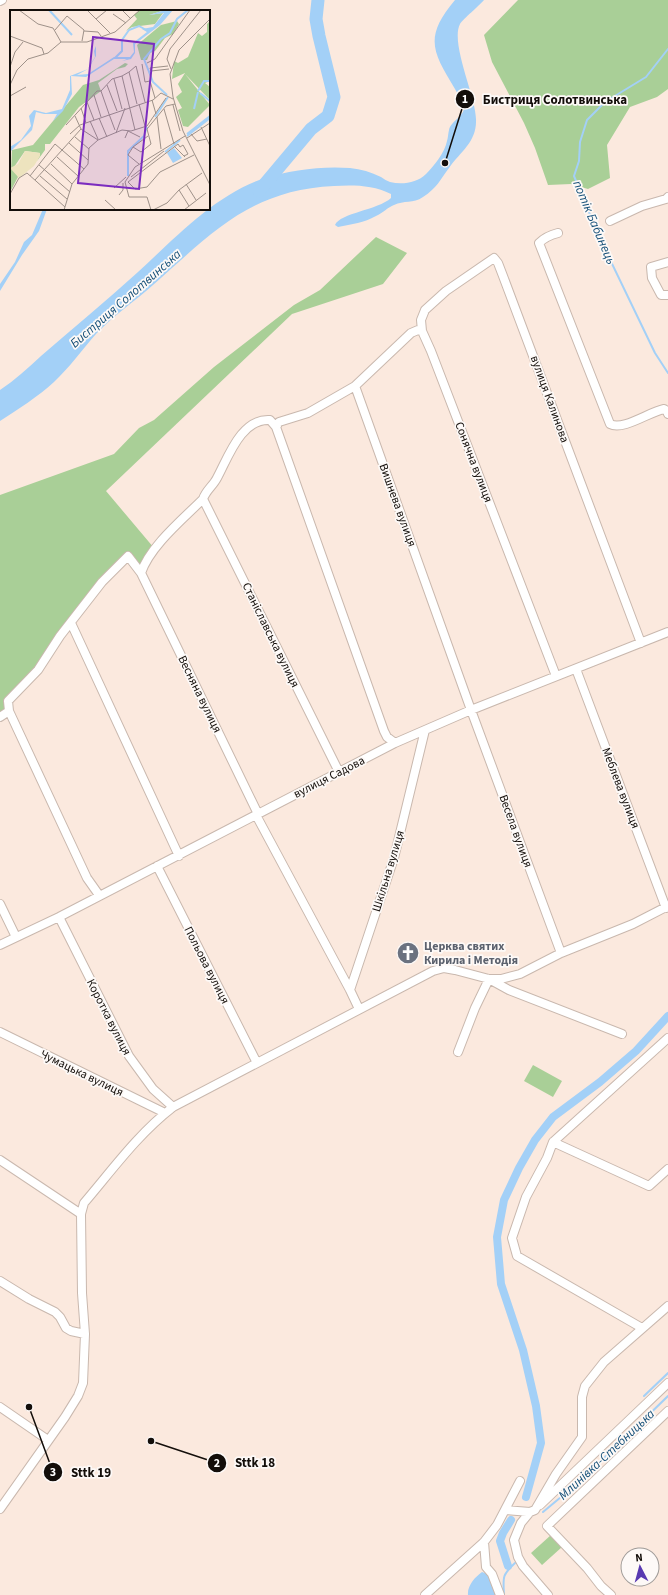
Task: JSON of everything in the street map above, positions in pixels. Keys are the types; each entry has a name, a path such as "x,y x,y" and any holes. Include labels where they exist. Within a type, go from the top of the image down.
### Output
{"street":[{"path":"610,221 642,206 666,199 668,197"},
{"path":"558,233 543,238 539,243 610,424 614,426 622,425 664,409 668,414"},
{"name":"вулиця Калинова","path":"422,331 421,320 425,310 446,291 494,258 498,263 503,276 641,643"},
{"path":"668,262 651,267 652,278 661,295 668,295"},
{"path":"276,427 279,422 308,413 355,386 411,333 418,330 422,331"},
{"name":"Сонячна вулиця","path":"422,331 556,676"},
{"name":"Вишнева вулиця","path":"355,386 471,710"},
{"path":"141,573 145,562 154,548 203,499 206,491 216,481 229,452 236,441 253,425 264,420 270,420 276,427 384,731 387,737 395,743"},
{"name":"Станіславська вулиця","path":"203,499 339,772"},
{"name":"Весняна вулиця","path":"71,623 102,582 128,556 141,573 257,815 350,990"},
{"path":"99,895 86,878 9,711 8,701 38,670 60,636 71,623 179,856"},
{"name":"вулиця Садова","path":"0,944 179,856 395,743 471,710 668,632"},
{"name":"Меблева вулиця","path":"576,669 667,907"},
{"name":"Весела вулиця","path":"471,710 561,953"},
{"path":"0,717 9,711"},
{"name":"Шкільна вулиця","path":"350,990 394,858 425,730"},
{"name":"Польова вулиця","path":"158,866 257,1063"},
{"path":"0,904 16,937"},
{"path":"489,979 501,979 520,974 561,953 633,924 667,907"},
{"name":"Коротка вулиця","path":"59,916 129,1056 153,1089 173,1107"},
{"path":"0,1509 65,1417 78,1396 83,1383 85,1334 81,1214 84,1203 143,1133 165,1113 173,1107 420,977 444,968 489,979 509,990 622,1034"},
{"path":"458,1052 475,1008 489,979"},
{"path":"350,990 359,1009"},
{"name":"Чумацька вулиця","path":"0,1032 165,1113"},
{"path":"642,1328 517,1256 512,1238 526,1196 547,1158 553,1142 668,1038"},
{"path":"553,1142 649,1186 668,1169"},
{"path":"0,1160 81,1214"},
{"path":"0,1281 29,1299 55,1312 60,1317 66,1328 71,1331 85,1334"},
{"path":"532,1511 582,1437 582,1397 586,1386 604,1362 668,1306"},
{"path":"548,1595 523,1566 518,1557 514,1540 522,1523 532,1511 668,1382"},
{"path":"0,1406 48,1440"},
{"path":"611,1595 546,1526 668,1411"},
{"path":"425,1595 484,1542 506,1510 520,1481"},
{"path":"506,1510 532,1511"},
{"path":"484,1542 486,1567 492,1574 500,1595"}],"green space":[{"path":"518,0 668,0 668,89 657,97 630,107 607,145 610,178 588,189 571,184 548,185 535,148 524,123 492,62 484,35"},
{"path":"376,237 407,253 383,284 292,314 106,491 154,548 141,573 128,556 8,701 9,711 0,717 0,495 114,454 139,428 154,420 214,367 294,305 320,290"},
{"path":"533,1065 562,1081 553,1097 524,1081"},
{"path":"551,1535 562,1547 542,1565 531,1553"}],"water":[{"path":"455,0 484,0 460,24 458,33 458,44 475,109 476,127 467,146 438,184 428,194 419,199 394,205 379,215 367,220 338,227 335,225 344,217 377,206 391,198 391,194 363,186 334,186 305,189 279,196 255,205 214,232 194,248 103,327 54,382 35,398 0,421 0,390 21,374 114,293 196,219 228,196 245,186 262,179 306,169 354,168 381,177 390,182 399,183 414,181 426,174 442,154 448,139 450,127 462,114 464,108 462,100 441,64 435,44 435,34 445,13"},
{"path":"43,210 47,210 39,231 0,291 0,284 15,262 24,242 32,235"},
{"path":"482,1572 492,1576 500,1595 468,1595 472,1582"}],"waterway":[{"name":"Бистриця Солотвинська","path":"259,191 311,129 328,116 334,97 316,19 318,0"},
{"name":"потік Бабинець","path":"668,49 646,77 605,102 587,120 580,142 579,161 574,176 602,243 655,353 668,373"},
{"path":"526,1497 541,1443 536,1406 523,1350 501,1284 497,1237 504,1200 519,1168 535,1140 553,1117 600,1082 636,1051 668,1016"},
{"path":"644,1396 668,1373"},
{"name":"Млинівка-Стебницька","path":"543,1512 567,1492 589,1468 601,1461 668,1396"},
{"path":"508,1566 500,1541 511,1520"},
{"name":"Млинівка-Стебницька","path":"504,1595 504,1577 515,1563"}],"place":[{"name":"Бистриця Солотвинська","path":"445,163"},
{"name":"Церква святих Кирила і Методія","path":"408,953"},
{"name":"Sttk 19","path":"29,1407"},
{"name":"Sttk 18","path":"151,1441"}]}
